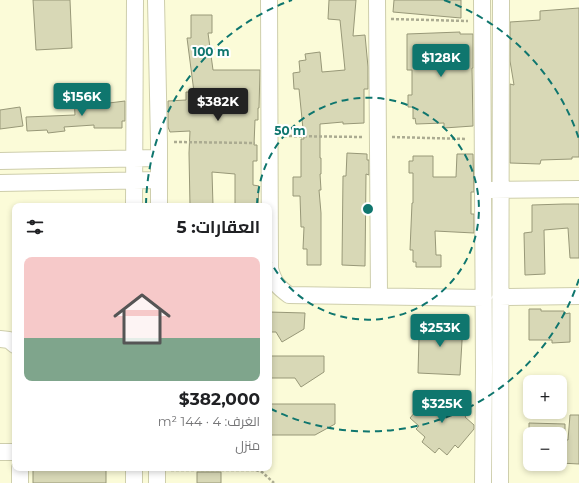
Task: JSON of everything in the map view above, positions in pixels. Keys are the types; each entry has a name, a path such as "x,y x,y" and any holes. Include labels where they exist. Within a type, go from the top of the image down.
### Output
{"street":[{"path":"134,203 135,0"},
{"path":"156,0 159,203"},
{"path":"269,0 270,203"},
{"path":"377,0 379,296"},
{"path":"482,0 484,298 483,483"},
{"path":"500,483 501,0"},
{"path":"0,161 134,159 159,150"},
{"path":"0,183 159,180"},
{"path":"483,190 579,189"},
{"path":"272,276 280,289 289,295 484,298"},
{"path":"500,297 579,296"},
{"path":"0,339 9,340 12,342"},
{"path":"0,452 12,452"},
{"path":"20,471 20,483"},
{"path":"134,471 134,483"}],"path":[{"path":"377,19 482,21"},
{"path":"159,150 270,143"},
{"path":"157,474 231,471"},
{"path":"259,471 274,483"}],"building":[{"path":"33,0 70,0 72,48 36,50"},
{"path":"329,0 356,0 353,36 365,35 368,67 368,89 364,89 364,123 343,124 343,122 320,124 321,190 319,190 321,213 321,265 307,265 307,249 303,249 304,227 301,227 300,196 293,196 293,177 301,177 301,139 304,139 299,89 294,89 293,73 300,72 299,61 306,60 305,54 320,52 322,72 345,70 340,20 328,19"},
{"path":"394,0 461,0 461,18 393,12"},
{"path":"579,8 579,157 572,157 572,159 541,160 540,164 510,163 510,84 514,85 510,61 510,22 540,20 540,11"},
{"path":"191,15 212,15 212,33 208,33 213,70 260,70 259,108 258,120 255,120 254,145 257,145 257,161 253,161 253,185 259,186 258,203 235,203 235,174 212,172 213,203 190,203 190,131 170,132 168,127 168,101 186,100 186,92 194,92 187,38 191,38"},
{"path":"460,32 460,34 473,34 473,126 444,128 444,123 416,124 415,118 413,119 413,107 408,107 408,95 412,95 412,70 407,70 407,34"},
{"path":"74,96 93,96 93,105 125,101 125,121 122,121 122,128 94,128 94,125 64,127 65,131 48,133 47,130 27,131 26,117 75,115"},
{"path":"20,107 23,126 0,129 0,110"},
{"path":"347,153 367,154 367,160 369,160 369,175 366,174 365,266 342,265 343,176 346,176"},
{"path":"457,154 473,154 474,192 471,192 471,214 474,214 474,233 435,231 436,255 441,255 441,267 416,267 416,262 413,262 413,250 410,250 413,173 409,173 409,161 413,161 413,156 433,156 433,177 456,177"},
{"path":"579,204 579,258 570,258 568,228 544,230 545,274 525,275 524,233 532,232 532,205"},
{"path":"529,309 541,309 541,311 564,311 564,314 570,313 570,342 552,343 552,340 529,340"},
{"path":"272,312 305,313 304,329 282,342 276,332 272,332"},
{"path":"419,322 463,324 460,375 418,373"},
{"path":"272,356 324,356 324,372 301,387 295,378 272,378"},
{"path":"433,391 451,406 455,402 468,413 465,417 474,425 474,429 458,448 455,445 447,455 439,448 435,453 422,442 425,437 416,429 419,426 410,418"},
{"path":"272,404 335,404 335,424 315,435 272,435"},
{"path":"570,415 579,415 579,464 567,463"},
{"path":"529,423 565,424 565,427 529,427"},
{"path":"33,471 106,471 106,483 33,483"},
{"path":"197,472 221,472 221,483 197,483"}]}
